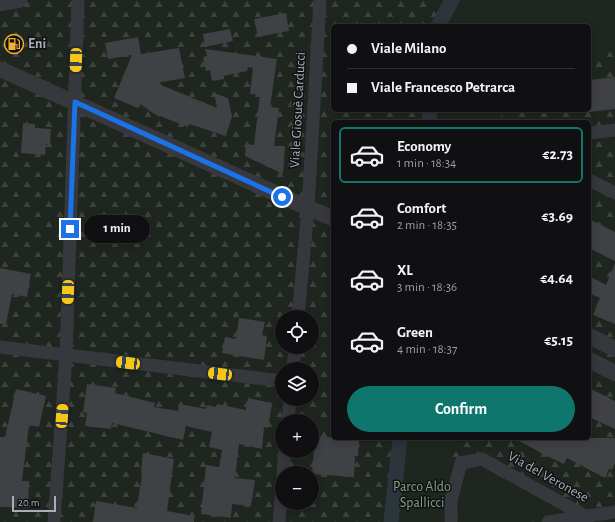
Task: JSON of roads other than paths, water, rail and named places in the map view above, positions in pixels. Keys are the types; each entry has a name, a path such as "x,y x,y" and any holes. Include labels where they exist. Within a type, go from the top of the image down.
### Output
{"street":[{"path":"0,3 19,0"},
{"path":"54,522 66,355 78,0"},
{"name":"Viale Giosuè Carducci","path":"299,310 308,208 320,0"},
{"path":"0,69 331,217"},
{"path":"591,133 615,130"},
{"path":"591,181 615,193"},
{"path":"308,208 331,223"},
{"path":"591,337 615,349"},
{"path":"0,347 275,380"},
{"path":"591,361 615,373"},
{"name":"Via del Veronese","path":"451,522 451,500 460,463 482,459 587,516"},
{"path":"279,522 280,510"},
{"name":"Via del Veronese","path":"548,522 615,512"}],"waterway":[{"path":"439,24 452,0"},
{"path":"429,120 430,112"},
{"path":"391,522 400,440"}],"place":[{"name":"Eni","path":"14,44"}],"park label":[{"name":"Parco Aldo Spallicci","path":"422,496"}]}
